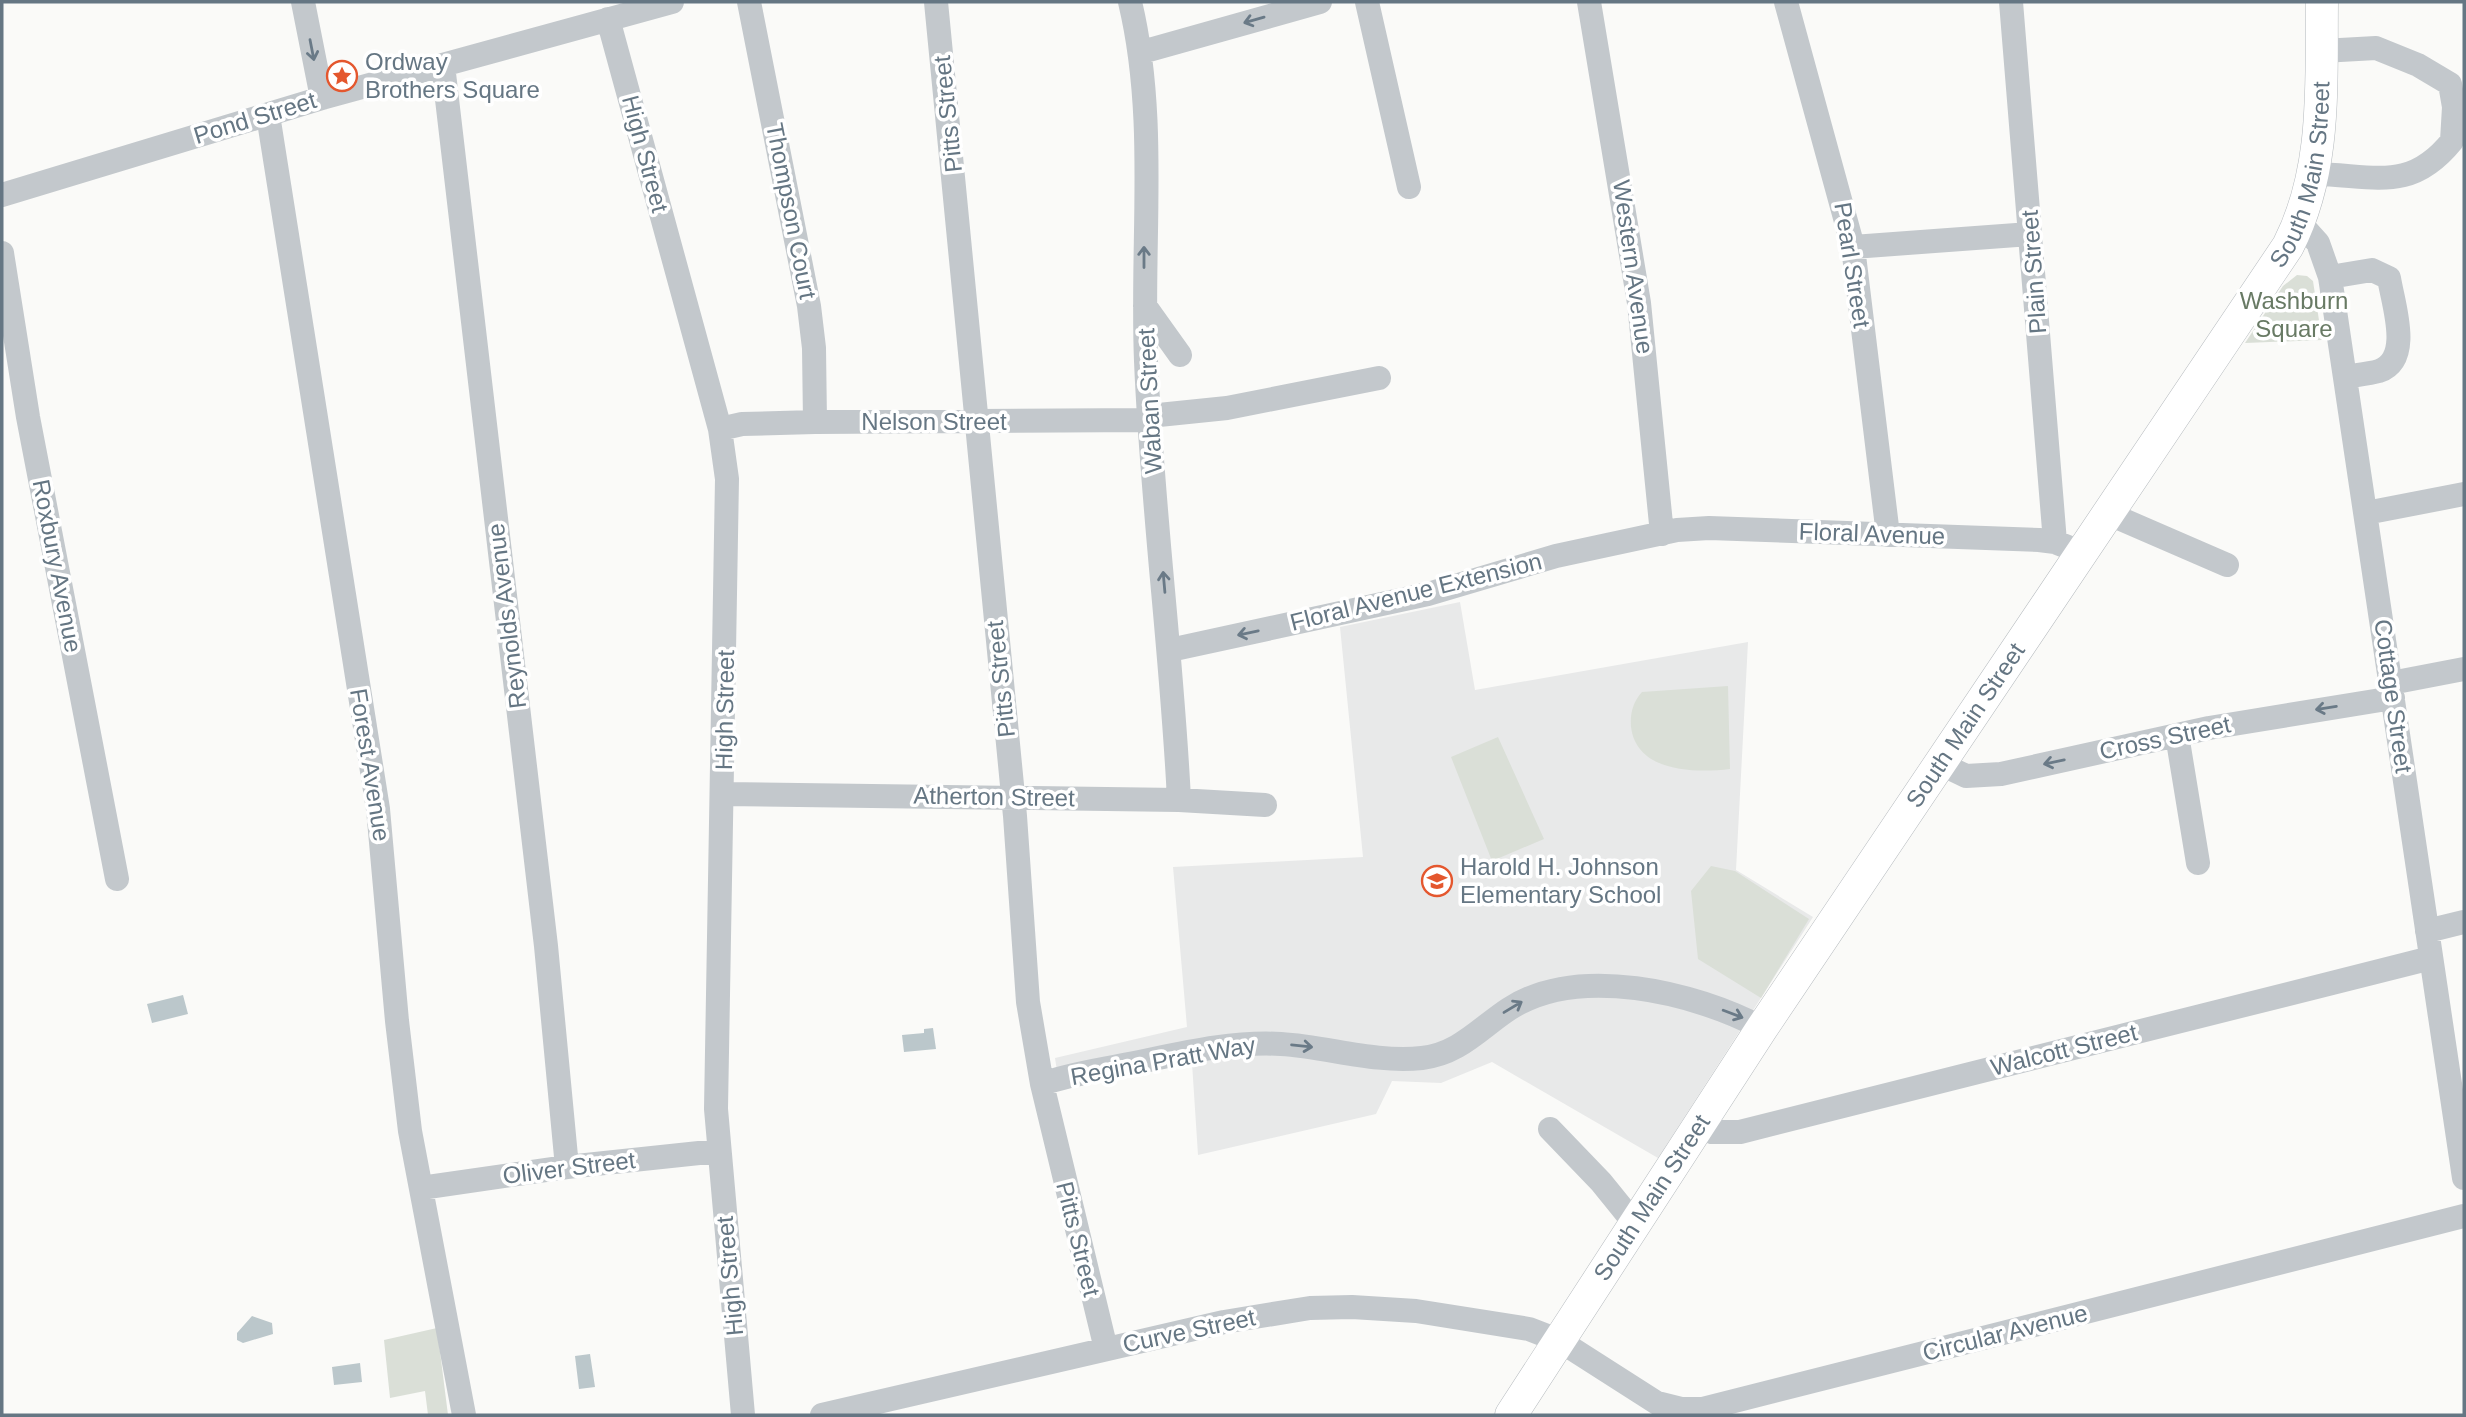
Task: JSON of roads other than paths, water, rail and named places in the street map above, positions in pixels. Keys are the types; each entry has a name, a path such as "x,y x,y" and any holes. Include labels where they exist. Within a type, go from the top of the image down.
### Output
{"main road":[{"name":"South Main Street","path":"1511,1415 1762,1027 1941,764 2068,547 2107,513 2272,271 2300,223 2315,174 2320,117 2322,2"}],"street":[{"path":"303,2 322,98"},
{"name":"Pond Street","path":"2,195 322,98 443,65 601,14 672,2"},
{"name":"Thompson Court","path":"750,2 809,306 814,348 815,422"},
{"name":"Pitts Street","path":"936,2 951,135 975,421 1013,797 1026,983 1042,1084 1106,1349"},
{"name":"Waban Street","path":"1130,2 1142,52 1146,111 1145,306 1149,418 1170,650 1180,800"},
{"path":"1142,52 1320,2"},
{"path":"1367,2 1409,187"},
{"name":"Western Avenue","path":"1589,2 1638,290 1662,534"},
{"name":"Pearl Street","path":"1786,2 1853,247 1888,535"},
{"name":"Plain Street","path":"2011,2 2030,234 2068,547"},
{"name":"High Street","path":"601,14 720,429 727,479 724,794 716,1045 718,1151 743,1415"},
{"path":"2315,174 2383,178 2408,176 2426,168 2452,141 2454,107 2450,84 2418,65 2375,48 2322,51"},
{"name":"Reynolds Avenue","path":"443,65 546,946 567,1167"},
{"name":"Forest Avenue","path":"268,115 378,809 402,1071 464,1415"},
{"name":"Cottage Street","path":"2300,223 2318,243 2330,277 2464,1178"},
{"path":"1853,247 2030,234"},
{"name":"Roxbury Avenue","path":"2,253 28,417 117,878"},
{"path":"2330,277 2372,270 2389,278 2398,353 2392,363 2381,370 2345,377"},
{"path":"1145,306 1180,355"},
{"name":"Nelson Street","path":"720,429 742,424 815,422 1054,423 1149,418 1227,408 1379,378"},
{"path":"2366,513 2464,494"},
{"path":"2107,513 2227,565"},
{"name":"Floral Avenue","path":"1662,534 1709,528 1888,535 2068,547"},
{"name":"Floral Avenue Extension","path":"1170,650 1313,621 1482,580 1556,556 1662,534"},
{"name":"Cross Street","path":"1941,764 1966,776 2001,774 2392,690 2464,669"},
{"path":"2177,735 2198,863"},
{"name":"Atherton Street","path":"724,794 1180,800 1265,805"},
{"path":"2427,931 2464,922"},
{"name":"Walcott Street","path":"1698,1126 1712,1132 1740,1132 2431,958"},
{"name":"Regina Pratt Way","path":"1042,1084 1201,1049 1255,1044 1302,1045 1384,1059 1426,1058 1462,1045 1509,1009 1531,998 1596,985 1655,991 1732,1013 1762,1027"},
{"path":"1550,1129 1601,1182 1634,1224"},
{"name":"Oliver Street","path":"421,1188 567,1167 718,1151"},
{"name":"Circular Avenue","path":"1560,1341 1657,1403 1681,1409 1703,1409 2464,1216"},
{"name":"Curve Street","path":"822,1415 1106,1349 1310,1308 1352,1307 1416,1311 1512,1325 1560,1341"}],"place":[{"name":"Ordway Brothers Square","path":"342,76"},
{"name":"Harold H. Johnson Elementary School","path":"1437,881"}],"park label":[{"name":"Washburn Square","path":"2294,315"}]}
